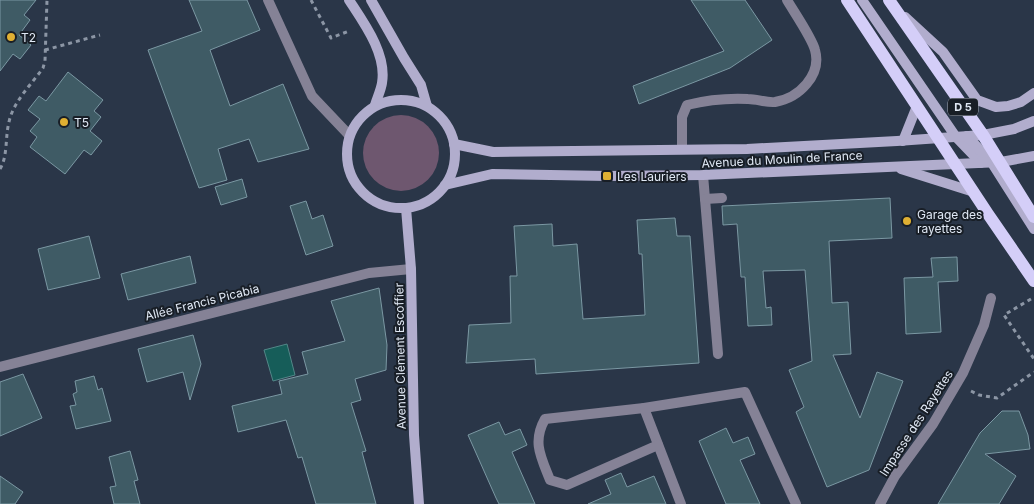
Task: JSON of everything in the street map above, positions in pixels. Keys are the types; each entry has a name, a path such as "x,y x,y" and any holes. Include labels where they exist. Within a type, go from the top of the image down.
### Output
{"main road":[{"path":"350,0 376,46 381,64 382,82 375,105"},
{"path":"372,0 421,85 427,106"},
{"path":"854,3 917,106 1034,281"},
{"path":"854,3 981,163"},
{"path":"891,4 943,52 977,100 996,107 1008,106 1020,102 1034,93"},
{"name":"D 5","path":"891,4 983,135 996,163 1034,217"},
{"path":"388,100 415,101 427,106 445,122 451,132 455,158 452,172 445,185 435,197 421,204 406,208 388,207 371,200 358,187 349,172 346,154 349,135 355,123 375,105 388,100"},
{"path":"903,141 917,106"},
{"name":"Avenue du Moulin de France","path":"454,144 493,152 747,149 983,135 1014,129 1034,121"},
{"path":"961,137 996,163 1034,229"},
{"name":"Avenue du Moulin de France","path":"445,185 492,174 702,175 996,163 1034,156"},
{"path":"893,166 974,192"},
{"name":"Avenue Clément Escoffier","path":"406,208 411,269 414,435 419,504"}],"street":[{"path":"268,0 312,96 349,135"},
{"path":"682,150 682,117 687,105 706,100 749,99 775,102 798,94 807,85 817,67 815,50 787,0"},
{"path":"702,175 718,354"},
{"path":"705,199 722,198"},
{"name":"Allée Francis Picabia","path":"0,368 370,273 411,269"},
{"name":"Impasse des Rayettes","path":"880,504 895,476 933,424 957,383 984,325 991,298"},
{"path":"658,445 568,485 550,480 539,452 538,431 545,419 644,408 745,392 796,504"},
{"path":"644,408 681,504"}],"path":[{"path":"0,169 4,158 8,123 13,109 43,68 47,0"},
{"path":"311,0 331,38 364,25"},
{"path":"45,50 100,36"},
{"path":"1034,298 1004,315 1034,359"},
{"path":"957,383 979,395 997,398 1034,372"}],"shaded area":[{"path":"401,115 416,118 428,126 436,138 439,153 436,168 428,180 416,188 401,191 386,188 374,180 366,168 363,153 366,138 374,126 386,118"},
{"path":"287,344 295,375 273,381 264,350"}],"building":[{"name":"T2","path":"0,0 36,0 24,15 30,20 19,35 31,45 20,59 13,54 0,71"},
{"path":"189,0 247,0 260,30 210,50 230,106 283,84 309,149 258,162 249,139 218,149 227,180 199,188 148,50 202,31"},
{"path":"691,0 745,0 772,40 730,68 639,104 633,86 724,51"},
{"name":"T5","path":"68,72 103,100 94,111 101,117 90,131 102,141 91,155 84,150 65,174 30,147 37,137 30,131 40,119 28,110 39,96 46,101"},
{"path":"242,179 247,197 221,205 215,187"},
{"path":"890,198 892,238 829,241 832,303 848,302 851,354 833,355 860,418 877,372 903,381 869,470 827,487 796,412 804,407 789,370 812,361 805,270 763,271 766,308 771,307 772,325 748,326 745,277 741,277 737,224 723,225 722,206"},
{"path":"306,201 312,219 323,215 333,246 306,255 290,206"},
{"path":"675,218 677,236 690,236 699,363 536,374 535,359 466,363 469,325 511,323 510,276 517,276 514,226 552,224 553,246 577,244 583,319 645,315 642,254 639,254 637,220"},
{"path":"89,236 100,278 48,290 38,249"},
{"path":"190,256 196,283 128,300 121,274"},
{"path":"957,257 958,281 938,282 941,332 906,334 904,278 933,277 931,258"},
{"path":"379,288 387,345 386,370 355,379 361,400 351,403 366,451 362,452 376,504 316,504 302,457 298,458 286,420 238,432 232,406 282,394 279,381 308,374 302,352 345,341 331,301"},
{"path":"193,335 201,364 190,400 183,372 147,382 138,349"},
{"path":"23,374 42,418 0,436 0,382"},
{"path":"94,376 98,390 102,388 111,421 76,429 70,406 76,405 73,394 77,392 75,381"},
{"path":"1002,411 1019,411 1028,435 1030,449 985,454 1016,476 999,504 938,504 980,433"},
{"path":"499,422 505,435 520,429 527,445 512,452 535,504 499,504 468,435"},
{"path":"726,428 733,443 748,437 755,454 740,460 760,504 726,504 699,441"},
{"path":"130,451 138,480 134,481 140,504 114,504 110,487 116,486 109,457"},
{"path":"621,473 627,487 654,476 666,504 588,504 611,494 605,480"},
{"path":"0,476 23,492 15,504 0,504"}],"place":[{"name":"T2","path":"11,37"},
{"name":"T5","path":"64,122"},
{"name":"Les Lauriers","path":"607,176"},
{"name":"Garage des rayettes","path":"907,221"}]}
